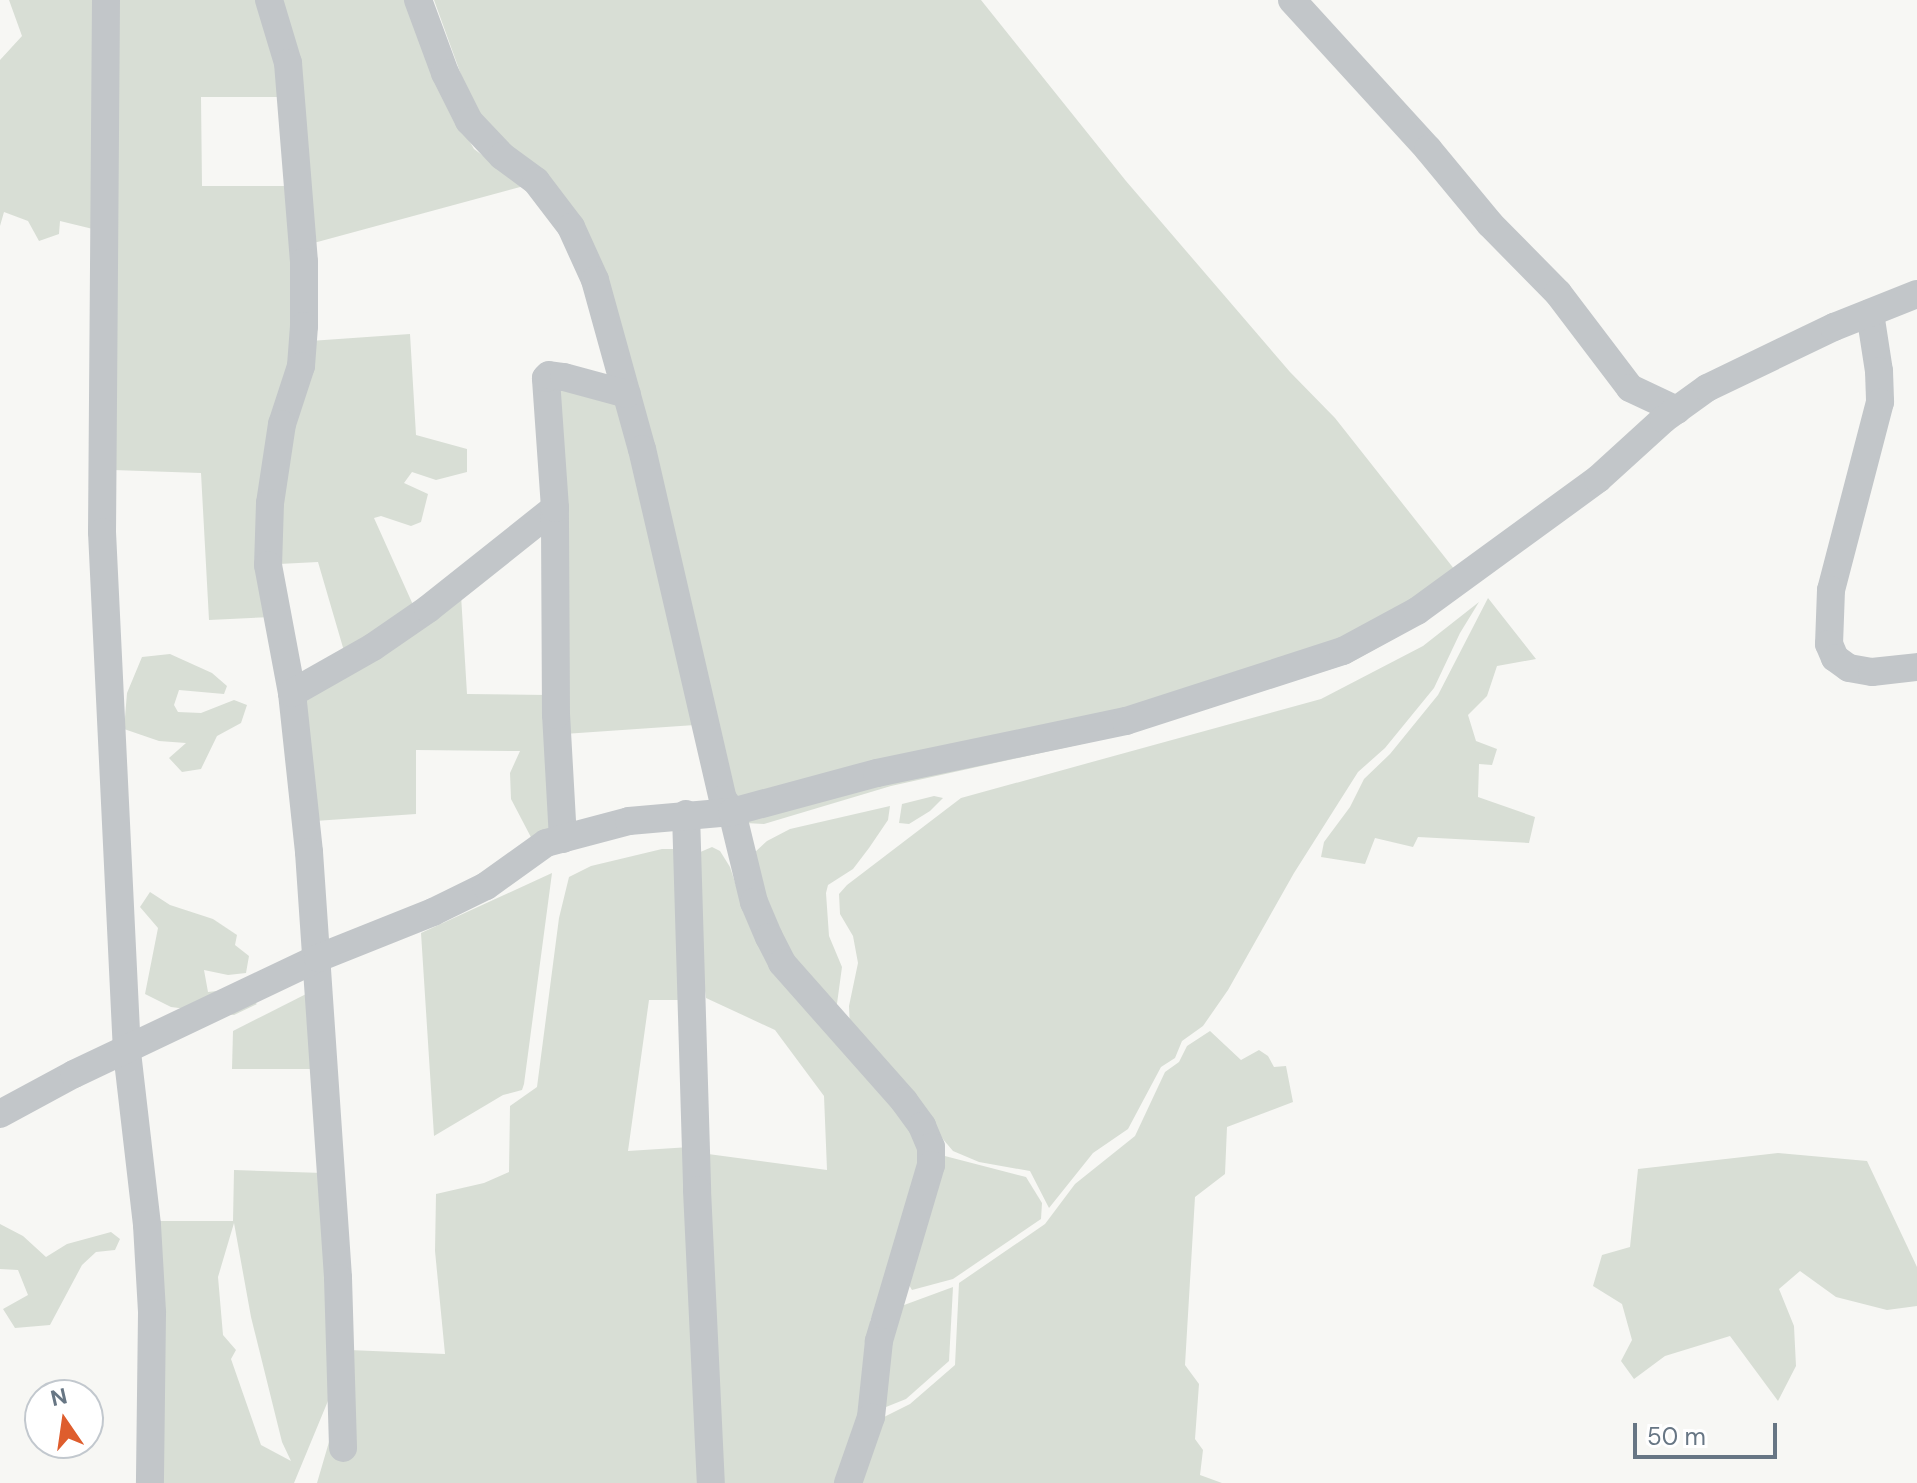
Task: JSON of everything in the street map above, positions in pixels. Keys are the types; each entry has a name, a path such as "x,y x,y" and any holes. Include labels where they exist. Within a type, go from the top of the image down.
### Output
{"street":[{"path":"106,0 107,208 102,532 127,1052 147,1225 152,1313 150,1483"},
{"path":"269,0 288,63 304,262 301,366 282,424 270,503 268,565 292,693 318,958 338,1278 343,1448"},
{"path":"418,0 445,73 469,121 502,156 536,181 571,227 595,280 627,394 723,799 732,812 754,902 782,963 904,1101 922,1126 931,1147 931,1165 879,1341 871,1417 848,1483"},
{"path":"1292,0 1428,149 1490,224 1558,293 1630,388 1677,410"},
{"path":"0,1114 74,1074 127,1052 318,958 433,912 486,886 546,843 629,821 732,812 877,773 1126,721 1343,651 1386,631 1417,611 1598,479 1707,388 1758,362 1917,294"},
{"path":"1870,313 1879,371 1880,402 1831,590 1829,644 1835,658 1849,668 1872,672 1917,667"},
{"path":"563,839 556,715 555,508 546,378 549,375 564,377 627,394"},
{"path":"292,693 373,647 428,609 555,508"},
{"path":"686,814 697,1190 711,1483"}],"shaded area":[{"path":"9,0 100,0 97,230 60,221 59,234 39,241 28,221 4,212 0,226 0,60 22,36"},
{"path":"113,0 261,0 282,97 201,97 202,186 287,186 298,272 272,617 209,620 201,473 113,470"},
{"path":"278,0 407,0 443,95 474,149 524,186 310,244"},
{"path":"434,0 981,0 1126,181 1290,372 1335,418 1466,584 1397,637 1350,663 1131,733 891,786 764,824 745,823 732,804 598,261 519,156 473,108"},
{"path":"410,334 416,435 467,449 467,472 436,480 412,472 404,483 428,494 421,522 411,526 381,516 374,518 414,607 344,651 318,562 279,564 279,518 310,341"},
{"path":"554,385 621,402 695,725 564,734"},
{"path":"461,595 467,694 548,695 555,838 534,843 511,799 510,773 520,751 416,750 416,814 315,821 304,694"},
{"path":"1488,598 1536,659 1497,666 1487,696 1468,715 1476,741 1497,749 1492,765 1479,764 1478,797 1535,817 1529,843 1418,837 1413,847 1375,838 1365,864 1321,857 1324,842 1350,807 1364,779 1390,754 1438,695"},
{"path":"1479,602 1460,633 1434,688 1385,748 1358,772 1294,873 1228,990 1203,1026 1182,1041 1175,1058 1161,1067 1128,1129 1093,1153 1049,1208 1030,1171 979,1162 953,1151 850,1029 849,1006 858,963 853,936 840,914 839,894 847,885 961,798 1321,699 1423,646"},
{"path":"170,654 212,673 227,686 224,694 179,690 174,705 178,712 201,713 234,700 247,705 241,723 217,736 201,769 182,772 169,758 186,743 159,741 124,729 127,693 142,657"},
{"path":"934,796 943,798 930,811 909,824 899,823 902,804"},
{"path":"890,806 888,820 853,869 828,885 829,936 842,967 836,1011 776,938 754,853 767,841 790,829"},
{"path":"712,847 720,851 730,867 746,916 892,1103 917,1143 922,1170 897,1260 870,1321 871,1340 859,1415 841,1483 720,1483 708,1154 827,1170 824,1096 775,1030 706,998 699,947 698,853"},
{"path":"662,849 680,849 688,1000 649,1000 628,1151 690,1147 701,1483 317,1483 336,1418 349,1350 445,1354 435,1251 436,1194 484,1183 509,1172 510,1106 537,1087 559,918 569,877 591,866"},
{"path":"552,873 522,1090 503,1095 434,1136 421,933"},
{"path":"150,892 170,905 213,919 237,935 235,945 249,956 246,973 228,975 204,970 208,992 234,989 257,1004 234,1015 171,1007 145,994 158,928 140,907"},
{"path":"316,989 317,1069 232,1069 233,1031"},
{"path":"1210,1031 1241,1060 1259,1050 1268,1056 1274,1067 1286,1066 1293,1102 1227,1127 1225,1174 1195,1197 1185,1365 1199,1384 1195,1439 1203,1450 1200,1475 1222,1483 860,1483 880,1419 910,1404 955,1365 959,1283 1045,1224 1075,1184 1135,1136 1165,1072 1179,1062 1187,1046"},
{"path":"1778,1153 1867,1161 1917,1267 1917,1306 1887,1310 1836,1297 1800,1271 1779,1289 1794,1326 1796,1366 1778,1401 1730,1336 1665,1356 1634,1379 1621,1361 1632,1340 1622,1304 1593,1286 1602,1255 1630,1247 1638,1169"},
{"path":"941,1155 1026,1177 1042,1203 1041,1219 953,1279 912,1290 906,1280"},
{"path":"234,1170 323,1173 335,1384 294,1483 160,1483 152,1221 233,1221","holes":["234,1223 251,1317 282,1442 291,1461 261,1445 231,1359 236,1350 223,1335 218,1277"]},
{"path":"0,1224 23,1236 46,1257 67,1244 111,1232 120,1239 115,1250 96,1252 82,1265 50,1325 15,1328 3,1309 28,1295 18,1270 0,1269"},
{"path":"953,1287 949,1361 906,1399 881,1409 896,1308"}]}
